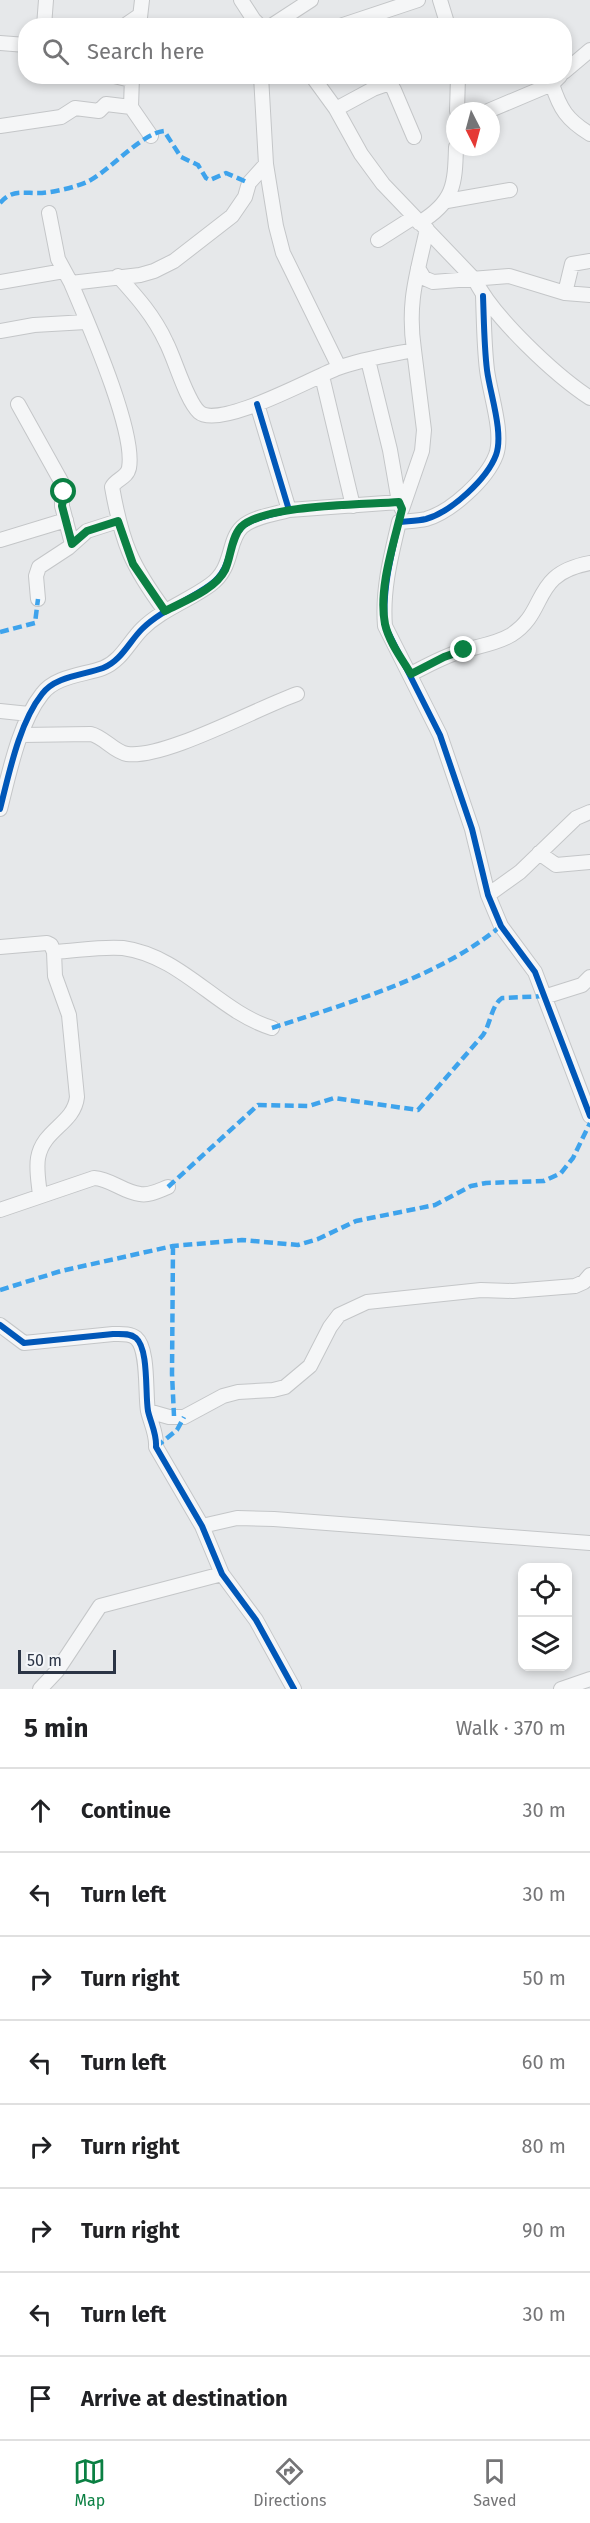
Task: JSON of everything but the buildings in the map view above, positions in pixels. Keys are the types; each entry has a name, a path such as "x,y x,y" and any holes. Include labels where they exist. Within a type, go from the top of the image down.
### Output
{"street":[{"path":"45,18 46,0"},
{"path":"139,18 142,0"},
{"path":"241,0 252,18"},
{"path":"283,18 311,0"},
{"path":"364,18 418,0"},
{"path":"440,0 446,18"},
{"path":"0,43 18,44"},
{"path":"572,64 590,50"},
{"path":"576,60 590,67"},
{"path":"132,84 131,106 151,136"},
{"path":"261,84 266,164 276,226 284,253 339,368"},
{"path":"318,84 383,184 475,280 483,296 518,335 574,387 590,398"},
{"path":"336,109 387,84"},
{"path":"391,84 414,137"},
{"path":"457,102 458,84"},
{"path":"500,106 547,84"},
{"path":"557,84 560,107 577,126 590,134"},
{"path":"0,126 61,117 75,108 100,111 106,104 131,106"},
{"path":"378,240 420,223 436,213 447,201 454,179 455,156"},
{"path":"0,282 140,275 154,271 174,261 232,216 245,197 249,183 266,164"},
{"path":"447,201 510,190"},
{"path":"50,213 56,249 109,377 130,453 129,469 112,487 118,521 133,564 165,611"},
{"path":"420,223 418,268 412,292 410,321 424,430 422,451 400,511 390,560 384,606 386,626 440,735 472,829 488,895 501,926 535,972 547,996 590,1116"},
{"path":"565,293 572,264 590,261"},
{"path":"418,268 424,278 433,282 509,276 565,293 590,296"},
{"path":"118,276 150,313 166,342 192,403 200,413 209,416 220,417 256,404 339,368 414,350"},
{"path":"0,809 3,789 29,714 43,692 53,684 106,667 120,656 142,629 165,611 219,579 225,570 237,533 243,525 289,510 322,506 352,506 400,511 427,518 441,512 468,493 487,472 496,455 498,439 487,369 483,296"},
{"path":"0,331 34,325 86,322"},
{"path":"368,360 390,450 400,511"},
{"path":"322,376 352,506"},
{"path":"18,404 62,483 62,506 72,544"},
{"path":"256,404 289,510"},
{"path":"0,540 66,520"},
{"path":"38,599 36,576 39,567 87,531 118,521"},
{"path":"411,674 444,657 494,643 511,635 525,622 557,574 575,566 590,563"},
{"path":"22,735 91,734 100,736 127,754 148,751 186,740 297,694"},
{"path":"0,711 29,714"},
{"path":"488,895 520,872 576,819 590,812"},
{"path":"539,853 556,866 590,862"},
{"path":"0,946 47,942 51,945 54,952 57,984 69,1015 75,1051 77,1096 71,1115 49,1134 42,1145 37,1160 40,1196"},
{"path":"54,952 121,948 142,952 171,965 253,1021 272,1028"},
{"path":"547,996 582,985 590,977"},
{"path":"0,1210 94,1178 140,1194 150,1194 168,1187"},
{"path":"148,1411 169,1417 184,1417 223,1396 238,1392 285,1387 310,1366 330,1327 339,1315 367,1302 481,1290 513,1291 575,1286 584,1282 590,1275"},
{"path":"0,1324 24,1343 113,1334 128,1335 137,1339 143,1350 148,1411 157,1438 156,1447 202,1526 222,1574 256,1620 294,1689"},
{"path":"202,1526 237,1518 274,1519 590,1542"},
{"path":"40,1689 57,1671 100,1606 222,1574"},
{"path":"561,1689 590,1679"}],"marked path":[{"path":"0,203 10,195 53,192 87,182 145,139 164,131 181,157 198,165 206,178 210,180 226,173 249,183"},
{"path":"0,632 35,623 38,599"},
{"path":"272,1028 362,998 421,975 476,945 501,926"},
{"path":"168,1187 258,1105 309,1106 334,1098 418,1110 483,1035 498,1001 502,998 547,996"},
{"path":"0,1290 61,1271 173,1246 242,1240 298,1245 318,1239 356,1221 435,1205 471,1186 486,1183 544,1181 561,1173 573,1158 590,1123"},
{"path":"173,1246 174,1416"},
{"path":"156,1447 177,1430 184,1417"}],"cycle path":[{"path":"483,296 487,370 496,413 498,436 496,455 485,474 457,502 426,519 399,522 386,586 385,626 440,735 472,829 488,895 501,926 535,972 590,1116"},
{"path":"0,809 21,734 42,694 54,683 103,668 115,661 149,622 202,591 218,578 227,563 237,533 242,527 258,518 289,510 257,404"},
{"path":"0,1325 24,1343 113,1334 136,1338 143,1352 148,1411 155,1433 156,1447 202,1526 222,1574 256,1620 294,1689"}],"route":[{"path":"64,492 62,506 72,544 87,531 118,521 122,539 133,564 165,611 219,579 225,570 237,533 243,525 289,510 399,502 402,509 390,560 384,606 386,626 396,650 411,674 444,657 464,650"}]}
